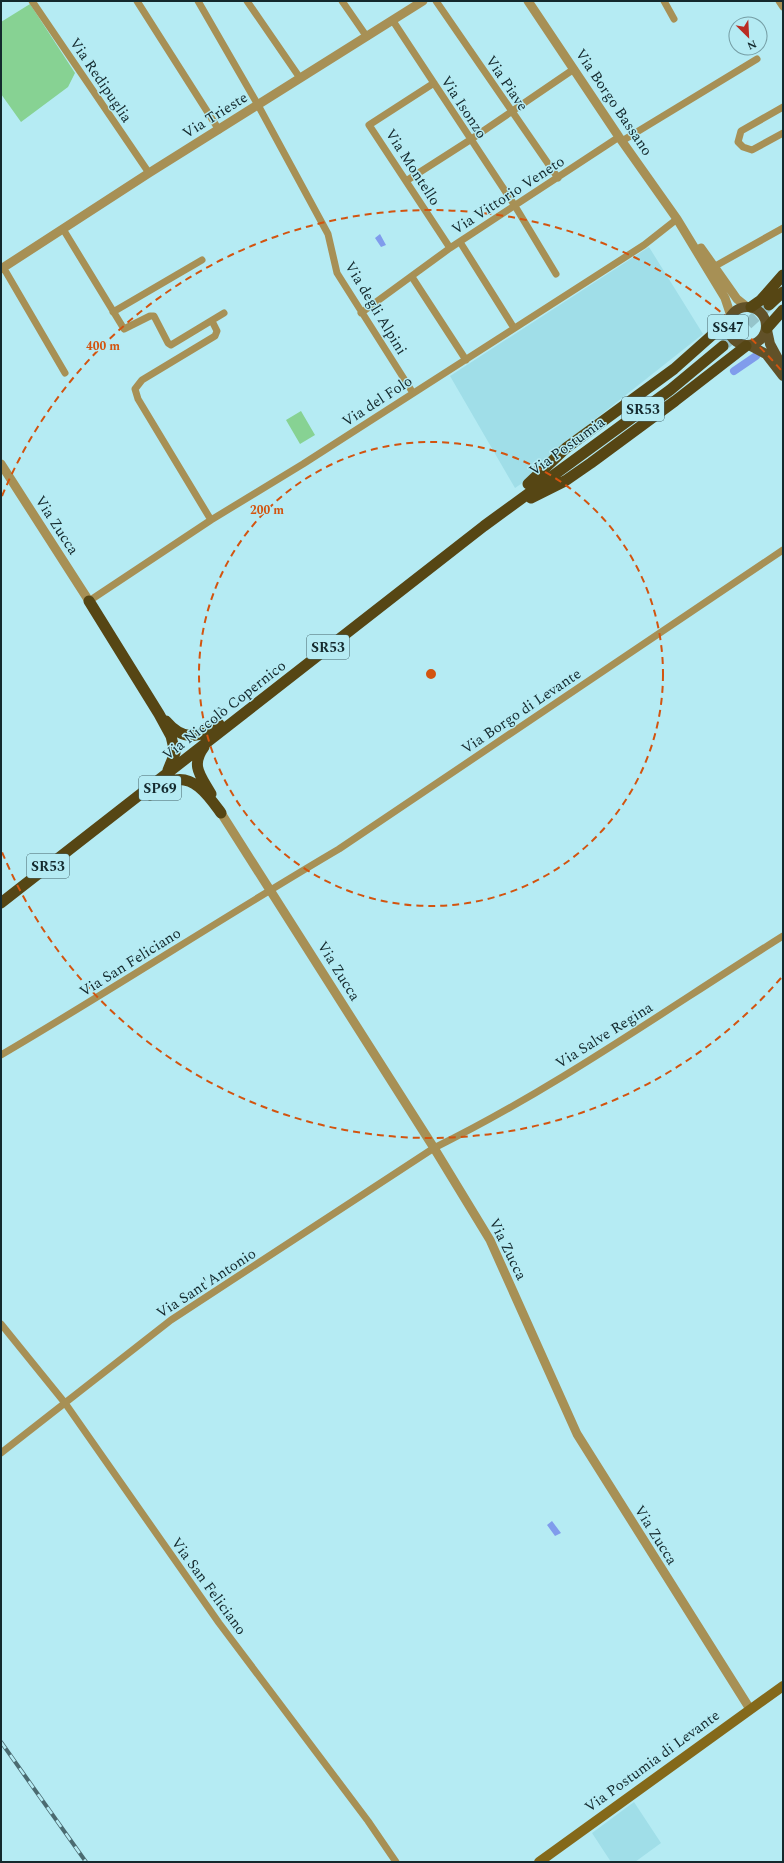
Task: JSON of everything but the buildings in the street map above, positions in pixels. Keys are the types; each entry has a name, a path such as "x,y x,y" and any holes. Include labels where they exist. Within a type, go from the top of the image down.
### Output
{"highway":[{"path":"749,307 761,300 783,275"},
{"path":"769,305 783,292"},
{"path":"767,329 783,310"},
{"path":"484,526 566,448 674,369 730,319"},
{"name":"Via Postumia","path":"466,540 670,390 723,346"},
{"path":"484,526 534,496 565,480 591,463 748,346"},
{"name":"Via Niccolò Copernico","path":"1,903 466,540"},
{"name":"SP69","path":"89,601 159,714 175,748 174,759 166,774"},
{"name":"SP69","path":"159,714 178,732 187,736 195,736 210,730 243,705 275,688"},
{"name":"SP69","path":"211,739 198,756 197,767 221,813"},
{"name":"SP69","path":"96,829 128,812 170,781 184,780 199,787 206,793 221,813"}],"main road":[{"name":"SS47","path":"730,319 739,308 749,307"},
{"name":"Via Borgo Bassano","path":"749,307 756,309 764,317 767,329"},
{"name":"Via Borgo Bassano","path":"730,319 729,333 731,338 740,345 748,346"},
{"name":"SS47","path":"748,346 759,342 767,329"},
{"name":"SS47","path":"767,329 770,344 783,368"},
{"name":"SS47","path":"748,346 766,354 783,376"},
{"name":"Via Postumia di Levante","path":"539,1862 783,1686"}],"street":[{"name":"Via Redipuglia","path":"32,1 149,173"},
{"path":"137,1 219,130"},
{"name":"Via degli Alpini","path":"198,1 258,105 328,234 337,273 413,393"},
{"path":"247,1 300,78"},
{"path":"342,1 367,37"},
{"name":"Via Trieste","path":"3,272 23,254 423,1"},
{"name":"Via Piave","path":"436,1 510,111 558,178"},
{"name":"Via Borgo Bassano","path":"528,1 621,139 711,268 737,299 749,307"},
{"path":"664,1 674,19"},
{"path":"779,1 783,7"},
{"name":"Via Isonzo","path":"393,21 470,140 515,206 556,274"},
{"name":"Via Vittorio Veneto","path":"361,313 450,248 558,178 757,58"},
{"path":"406,181 470,140 510,111 574,69"},
{"name":"Via Montello","path":"434,83 369,125 450,248"},
{"path":"783,107 741,131 738,142 748,150 752,150 783,133"},
{"name":"Via del Folo","path":"89,601 211,520 466,360 643,246 677,219"},
{"path":"711,268 783,228"},
{"path":"63,229 113,312 125,329 150,316 154,316 170,344 224,313"},
{"path":"460,242 514,328"},
{"path":"113,312 202,260"},
{"name":"Via Borgo Bassano","path":"711,268 725,298 730,319"},
{"path":"3,272 65,373"},
{"path":"412,276 466,360"},
{"path":"211,520 138,399 135,389 142,380 215,336 217,331 212,321"},
{"name":"Via Zucca","path":"1,465 89,601"},
{"name":"Via Borgo di Levante","path":"271,889 339,849 398,810 783,550"},
{"name":"Via Zucca","path":"221,813 271,889 490,1240 577,1434 750,1709"},
{"name":"Via San Feliciano","path":"1,1055 87,1004 271,889"},
{"name":"Via Salve Regina","path":"434,1148 471,1130 556,1080 783,936"},
{"name":"Via Sant'Antonio","path":"1,1453 171,1320 434,1148"},
{"name":"Via San Feliciano","path":"1,1324 65,1404 219,1623 368,1821 396,1862"}],"shaded area":[{"path":"649,247 703,334 560,447 531,477 515,488 450,376"},
{"path":"634,1802 661,1843 635,1862 611,1862 592,1833"}],"green space":[{"path":"30,4 75,73 68,87 21,122 1,94 1,22"},
{"path":"301,411 315,435 300,444 286,420"}],"water":[{"path":"380,234 386,245 381,247 375,238"},
{"path":"552,1521 561,1533 555,1536 547,1525"}],"waterway":[{"path":"734,371 756,356"}],"tunnel":[{"path":"723,346 769,305"}],"railway":[{"path":"1,1742 86,1862"}]}
